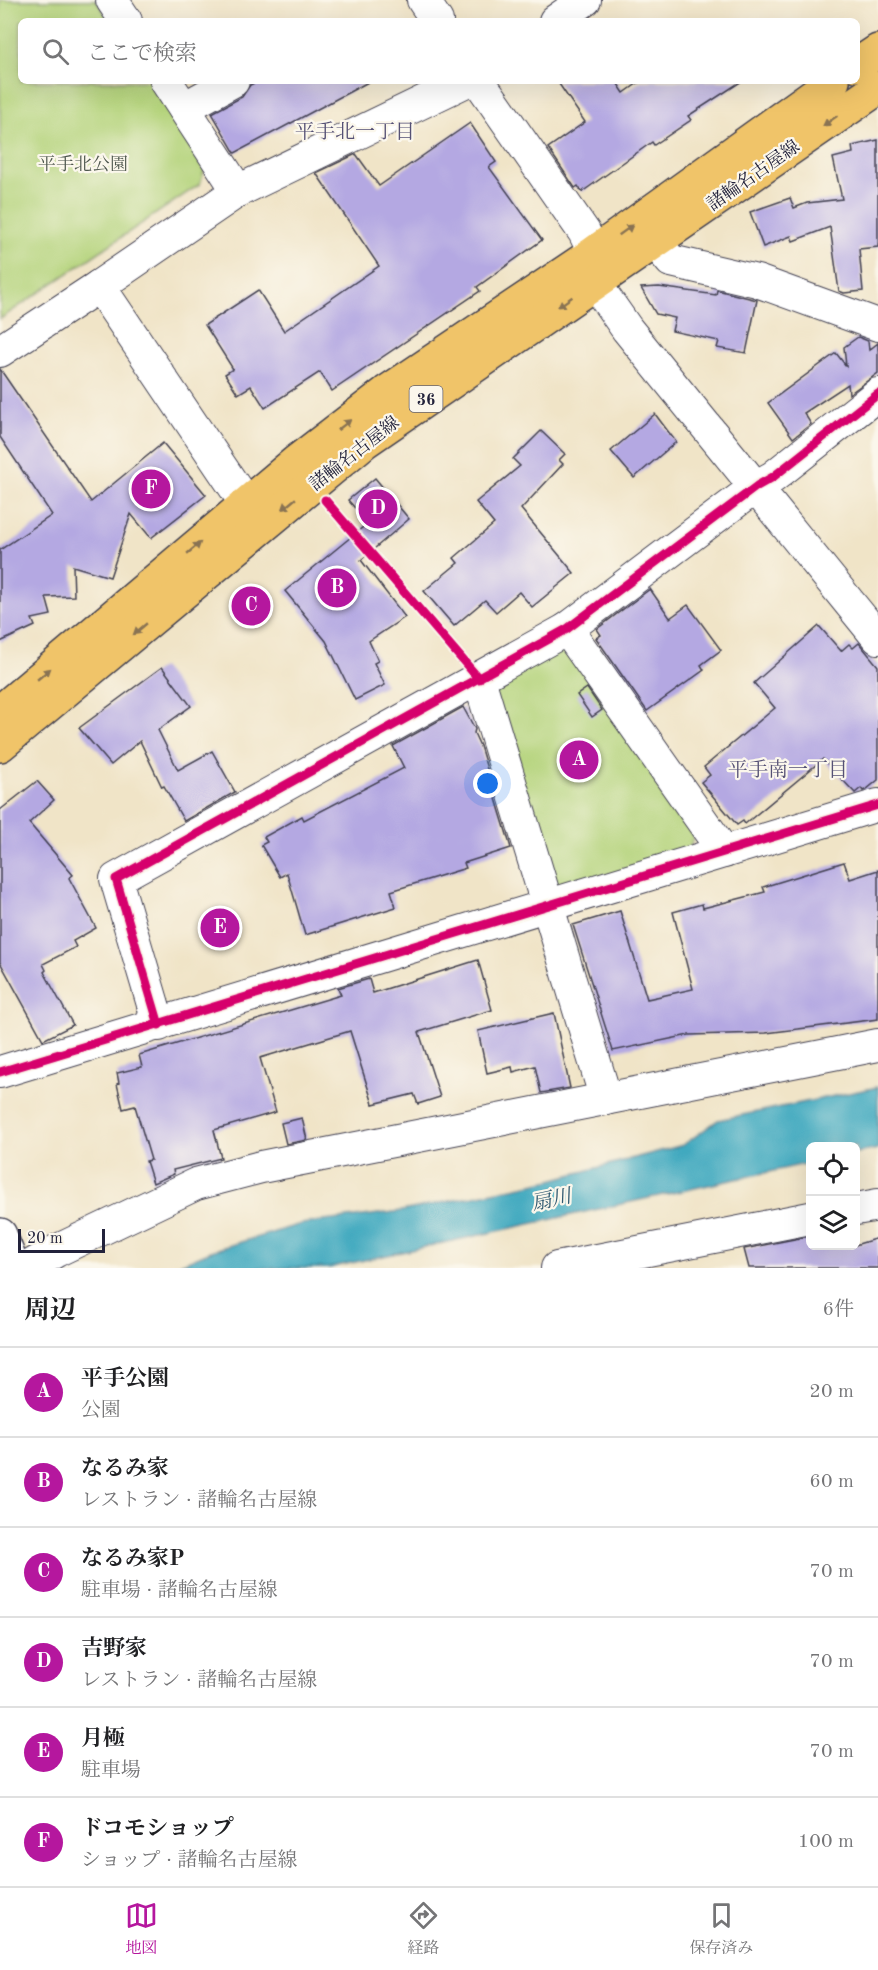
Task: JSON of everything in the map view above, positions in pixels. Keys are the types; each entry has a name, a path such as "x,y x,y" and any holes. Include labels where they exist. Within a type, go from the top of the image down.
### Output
{"main road":[{"path":"860,63 878,51"},
{"name":"諸輪名古屋線","path":"0,745 364,442 829,84"},
{"name":"諸輪名古屋線","path":"0,712 246,504 387,392 594,267 656,243 878,88"}],"street":[{"path":"112,0 124,18"},
{"path":"423,0 435,18"},
{"path":"559,18 585,0"},
{"path":"168,84 238,191"},
{"path":"184,108 228,84"},
{"path":"0,351 238,191 460,84"},
{"path":"481,84 584,232 594,267 627,329 757,486 878,638"},
{"path":"656,243 671,261 757,281 878,325"},
{"path":"99,286 246,504"},
{"path":"159,1025 116,879 567,629 757,486 773,477 878,394"},
{"path":"567,629 724,852"},
{"path":"479,679 606,1100"},
{"path":"0,1072 878,805"},
{"path":"27,1268 56,1251 196,1184 261,1167 878,1044"},
{"path":"860,1208 878,1205"},
{"path":"557,1268 806,1219"},
{"path":"0,1235 14,1268"}],"green space":[{"name":"平手北公園","path":"0,0 96,0 108,18 18,18 18,84 152,84 206,165 200,184 0,319"},
{"path":"550,649 571,652 696,827 689,851 561,891 547,883 490,693 498,679"}],"water":[{"name":"扇川","path":"878,1087 878,1149 860,1152 860,1142 806,1142 806,1164 328,1268 171,1268 211,1251 301,1224 402,1211 551,1180 683,1145 718,1120"}],"building":[{"path":"364,84 235,153 212,113 242,97 250,85"},
{"path":"559,84 618,84 624,93 637,84 737,84 688,116 691,120 654,145 652,142 582,192 578,186 575,188 548,148 585,122"},
{"path":"470,123 496,162 489,167 542,240 477,287 480,291 332,391 320,372 265,408 251,386 238,394 225,374 233,369 205,325 258,290 284,331 379,266 316,173 356,154 379,186"},
{"path":"878,140 878,247 859,249 863,291 844,293 839,291 830,227 793,241 791,236 763,247 750,212 790,198 794,208 807,203 842,199 833,158 853,153 852,146"},
{"path":"659,287 716,295 717,290 757,300 746,353 717,348 719,341 672,331 675,318 656,314 641,288"},
{"path":"858,337 868,341 869,350 878,343 878,373 849,394 848,384 804,413 811,424 793,438 768,403 836,353 846,366 844,347"},
{"path":"0,369 91,502 163,443 206,495 151,538 131,514 110,577 73,566 74,596 46,597 51,615 32,619 35,626 0,642 0,550 52,515 0,437"},
{"path":"655,414 676,442 634,478 611,451"},
{"path":"541,431 565,454 559,460 563,464 521,509 574,573 532,607 519,592 496,612 485,600 454,626 424,591 458,563 454,558 494,524 476,502 520,466 513,459"},
{"path":"375,478 409,519 361,560 405,617 369,641 378,661 374,663 385,685 355,700 326,641 285,591 368,523 348,500"},
{"path":"650,589 670,618 688,605 721,650 701,665 704,670 647,711 596,638 601,635 597,629"},
{"path":"819,626 841,651 849,644 853,648 859,643 878,666 878,780 867,789 863,791 861,788 855,793 823,759 745,824 743,821 737,825 701,782 710,775 704,767 775,708 754,683"},
{"path":"162,667 191,706 158,730 178,770 212,751 235,792 184,821 164,786 162,787 140,741 111,765 79,728"},
{"path":"587,688 602,710 592,717 577,695"},
{"path":"463,707 475,729 474,733 511,848 464,863 466,868 391,891 396,907 305,935 287,873 280,877 261,845 267,842 264,837 302,816 304,820 404,768 393,746"},
{"path":"37,781 54,800 29,823 73,875 69,878 96,928 73,941 76,947 43,964 46,970 44,972 73,1025 43,1040 0,962 0,810"},
{"path":"844,862 850,879 878,870 878,1019 766,1033 689,1035 613,1051 573,925 620,911 647,999 693,989 673,912 702,904 703,908 765,892 763,887"},
{"path":"478,960 492,1010 419,1032 440,1097 418,1104 414,1094 373,1104 350,1031 260,1058 276,1112 214,1130 221,1158 173,1170 174,1174 153,1183 146,1161 151,1160 135,1106 123,1109 117,1084 119,1083 117,1073 142,1067 139,1055 341,995 338,988 369,979 373,993"},
{"path":"554,1013 570,1088 541,1093 535,1066 513,1072 512,1067 487,1073 478,1031"},
{"path":"302,1118 307,1140 286,1144 281,1123"},
{"path":"806,1237 806,1250 860,1250 860,1243 878,1238 878,1268 749,1268 744,1249"}],"cycle path":[{"path":"159,1025 116,879 567,629 757,486 773,477 878,394"},
{"path":"325,500 479,679"},
{"path":"0,1072 878,805"}],"place":[{"name":"ドコモショップ","path":"151,489"},
{"name":"吉野家","path":"378,509"},
{"name":"なるみ家","path":"337,588"},
{"name":"なるみ家P","path":"251,606"},
{"name":"平手公園","path":"579,760"},
{"name":"月極","path":"220,928"}],"district":[{"name":"平手北一丁目","path":"355,131"},
{"name":"平手南一丁目","path":"788,769"}]}
